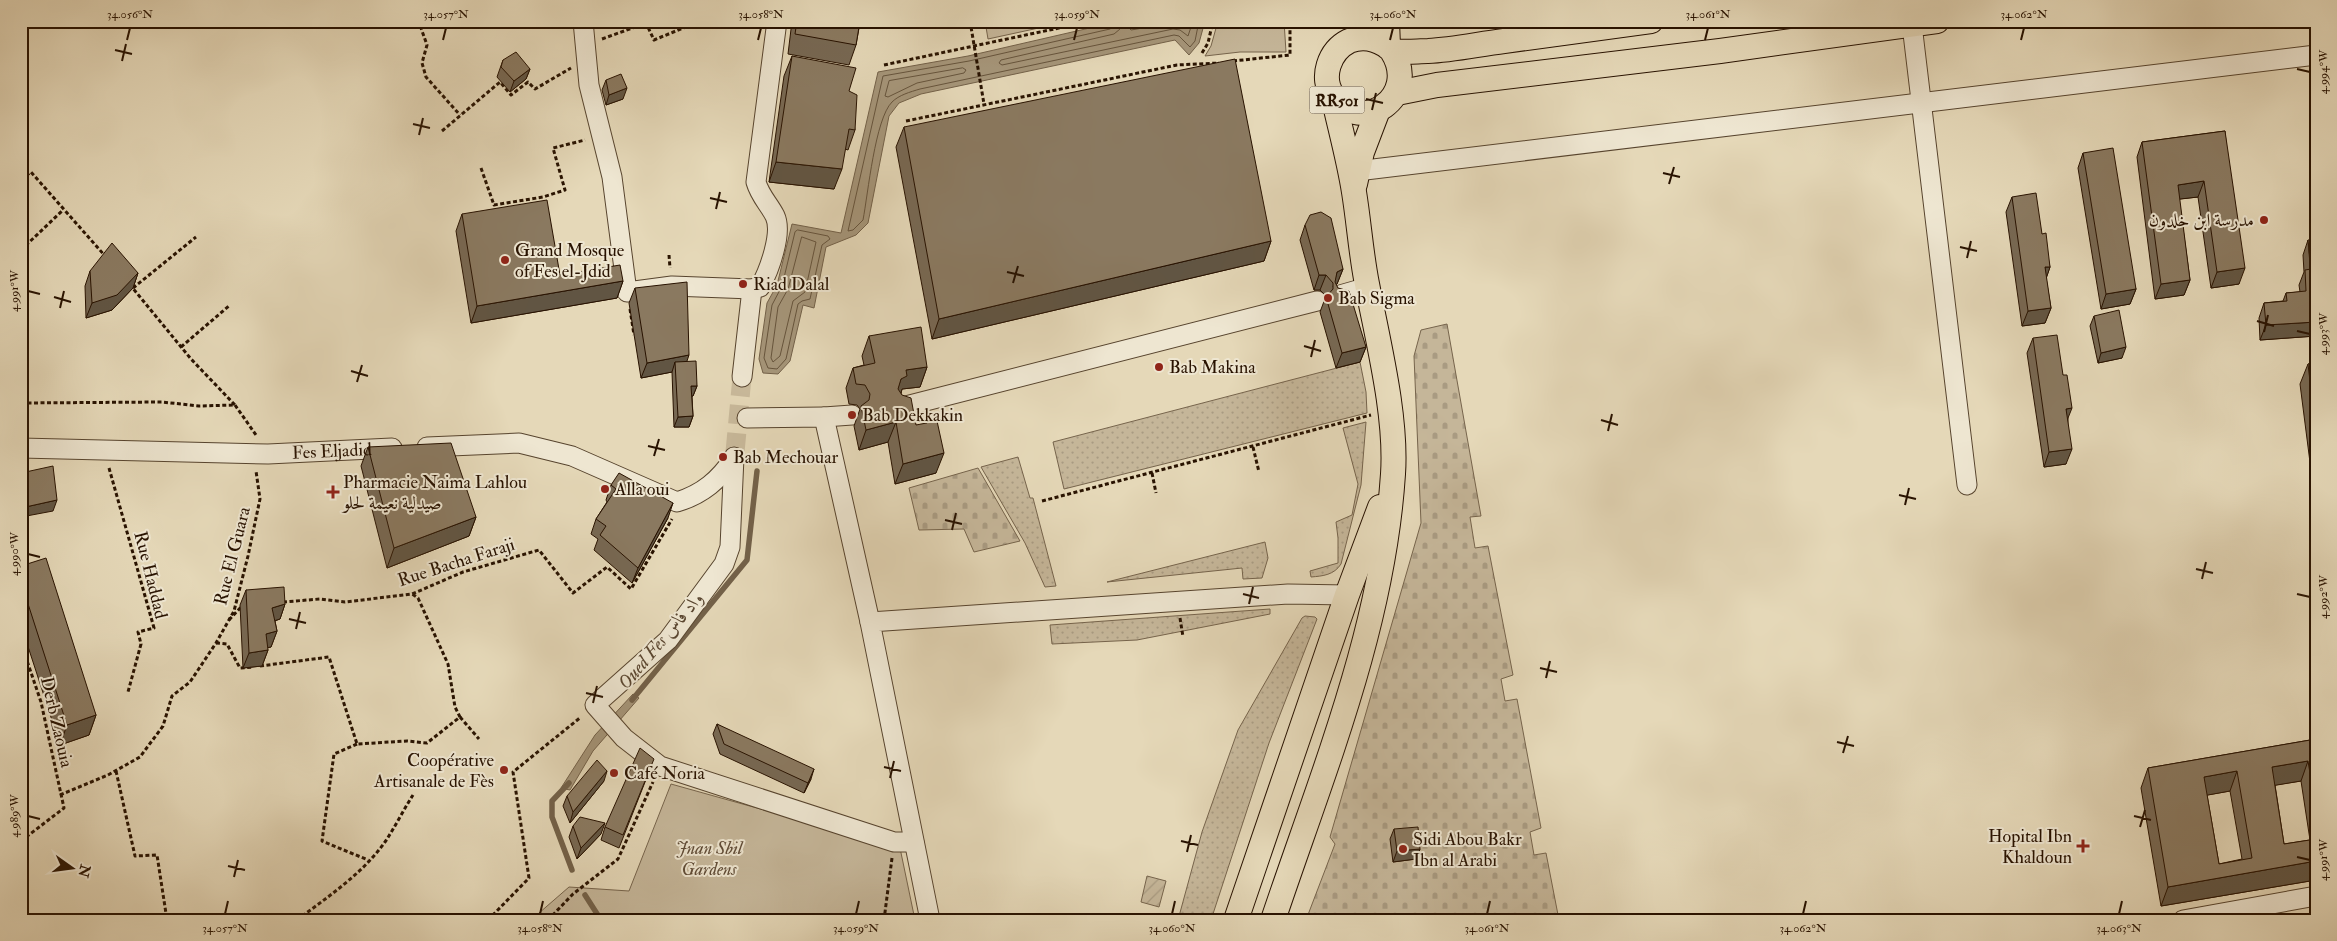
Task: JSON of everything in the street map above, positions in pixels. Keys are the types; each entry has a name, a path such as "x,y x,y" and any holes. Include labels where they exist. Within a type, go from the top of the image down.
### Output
{"main road":[{"name":"RR501","path":"1346,21 1338,49 1328,66 1329,87 1333,96 1342,105 1353,111 1366,113 1378,110 1392,100 1397,93"},
{"path":"1387,21 1390,48 1401,71 1397,93 1438,85 1710,52 1937,21"},
{"path":"1338,49 1349,41 1362,38 1376,40 1390,48 1433,50 1650,21"},
{"path":"1273,920 1364,649 1381,573 1393,472 1392,435 1383,368 1368,287 1356,181 1333,96"},
{"path":"1356,181 1378,110"},
{"path":"1236,920 1347,595 1393,472"}],"street":[{"path":"583,21 584,53 590,93 612,178 627,292 672,286 752,289 760,287 772,264 778,225 775,216 759,192 756,182 781,64 777,21"},
{"path":"1912,25 1967,485"},
{"path":"1356,181 1920,102 2316,55"},
{"path":"1340,295 1368,287"},
{"path":"742,376 752,289"},
{"path":"902,406 1317,301"},
{"path":"747,418 852,415"},
{"path":"824,417 870,622 930,920"},
{"name":"Fes Eljadid","path":"21,448 261,453 520,443 572,456 677,502"},
{"path":"677,502 708,489 723,474 735,455 730,547 724,564 668,640 601,711 624,738 660,766 894,842 914,842"},
{"path":"870,622 1288,594 1347,595"},
{"path":"2183,920 2237,915 2316,896"}],"path":[{"path":"416,21 421,28 427,46 422,63 426,77 460,115"},
{"path":"442,130 500,82 511,94 528,82 535,89 584,53 646,23 654,40 700,21"},
{"path":"970,21 984,104"},
{"path":"884,65 1092,21"},
{"path":"1202,53 1208,44 1213,21"},
{"path":"1232,61 1290,55 1290,21"},
{"path":"906,121 1177,65 1223,62"},
{"path":"481,168 494,205 543,197 565,190 553,148 601,135"},
{"path":"21,180 31,172 107,258"},
{"path":"21,250 63,210"},
{"path":"133,288 196,237"},
{"path":"128,282 181,347 235,405 261,453"},
{"path":"627,292 634,335"},
{"path":"181,347 230,305"},
{"path":"21,403 162,402 199,406 235,405"},
{"path":"1042,501 1371,416 1371,408"},
{"path":"1253,446 1259,472"},
{"name":"Rue El Guara","path":"60,795 116,771 140,757 163,726 172,696 190,682 216,643 234,611 260,499 261,453"},
{"path":"1152,473 1156,493"},
{"name":"Rue Haddad","path":"115,484 133,557 154,628 138,632 141,644 128,692"},
{"name":"Rue Bacha Faraji","path":"278,602 320,599 345,602 412,594 463,572 539,550 573,593 607,567 631,589 670,522 677,502"},
{"path":"412,594 418,598 448,664 455,707 460,717 479,739"},
{"path":"229,620 244,605"},
{"path":"1180,615 1182,637"},
{"name":"Derb Zaouia","path":"21,643 41,702 64,808 21,841"},
{"path":"216,643 227,644 240,668 329,657 357,744"},
{"path":"488,920 529,878 514,772 601,711"},
{"path":"368,860 322,841 334,754 357,744 407,741 427,743 460,717"},
{"path":"548,920 573,894 618,859 660,766"},
{"path":"116,771 135,856 157,855 167,920"},
{"path":"297,920 344,884 368,860 386,840 413,795"},
{"path":"884,920 894,842"}],"green space":[{"path":"985,21 1071,21 988,39"},
{"path":"1218,21 1284,21 1286,52 1240,52 1205,56 1211,46"},
{"path":"1447,324 1481,516 1470,517 1475,548 1488,546 1513,675 1501,679 1505,701 1517,699 1541,828 1530,832 1534,855 1546,853 1559,920 1306,920 1335,844 1330,837 1421,523 1414,356 1421,330"},
{"path":"1360,362 1366,392 1367,413 1064,489 1053,442"},
{"path":"1366,422 1361,485 1341,564 1332,573 1311,577 1310,571 1338,563 1336,522 1352,515 1358,484 1343,428"},
{"path":"1018,457 1030,498 1033,498 1056,586 1045,587 1025,543 981,467"},
{"path":"978,468 1020,541 974,552 964,529 919,530 909,488"},
{"path":"1265,542 1268,558 1262,578 1243,579 1242,568 1107,582"},
{"path":"1270,609 1270,614 1137,640 1052,644 1050,625"},
{"path":"1305,616 1317,619 1269,743 1211,920 1178,920 1202,832 1238,730 1302,618"},
{"name":"Jnan Sbil Gardens","path":"671,784 900,848 915,920 531,920 569,887 629,891"},
{"path":"1147,876 1166,881 1159,907 1141,902"}],"water":[{"path":"1120,21 1205,21 1199,43 1189,55 1175,40 921,94 899,103 889,116 868,223 856,235 826,247 814,308 803,305 790,361 778,374 763,373 759,359 767,303 777,285 792,224 841,233 878,72 968,56"},
{"path":"633,694 639,698 593,751 570,790 561,788 595,735"}],"building":[{"path":"797,21 860,21 856,45 795,34"},
{"path":"516,52 530,69 514,81 501,67 503,60"},
{"path":"792,56 856,68 849,91 857,95 855,130 849,129 842,169 776,162"},
{"path":"1235,59 1271,241 939,319 904,127"},
{"path":"621,74 627,88 609,95 606,80"},
{"path":"2225,131 2245,268 2217,272 2204,181 2178,185 2190,280 2161,284 2142,142"},
{"path":"2113,148 2136,289 2106,294 2083,153"},
{"path":"2036,193 2042,234 2046,233 2050,267 2045,267 2051,308 2028,311 2012,197"},
{"name":"Grand Mosque of Fes el-Jdid","path":"547,200 560,275 620,265 623,281 477,306 462,214"},
{"path":"1321,212 1331,218 1343,269 1337,272 1335,282 1338,288 1349,291 1366,347 1342,353 1326,297 1333,289 1333,283 1326,275 1319,275 1305,225 1310,215"},
{"path":"2316,239 2316,322 2266,325 2264,303 2287,301 2286,293 2306,291 2305,270 2311,269 2308,240"},
{"path":"112,243 138,273 117,295 92,303 90,271"},
{"path":"687,282 689,355 647,363 635,288"},
{"path":"2119,310 2126,347 2101,353 2094,316"},
{"path":"921,327 927,367 906,370 907,376 901,379 898,389 902,395 911,398 916,425 937,421 944,453 903,464 896,422 866,430 861,406 869,400 870,394 865,385 856,384 853,368 875,363 869,336"},
{"path":"2057,335 2063,375 2067,375 2072,408 2066,409 2072,449 2049,452 2033,338"},
{"path":"696,361 697,386 691,386 693,416 678,417 675,362"},
{"path":"2316,363 2316,433 2308,364"},
{"path":"451,443 476,517 394,548 368,447"},
{"path":"53,466 57,500 21,508 21,473"},
{"path":"619,473 673,503 638,568 600,535 606,526 596,519 616,489 611,485"},
{"path":"46,558 96,715 67,725 21,582 21,566"},
{"path":"284,587 285,604 272,608 277,631 266,634 268,650 249,653 246,590"},
{"path":"717,724 814,769 808,783 724,744"},
{"path":"2316,739 2316,810 2308,761 2272,767 2284,844 2316,839 2316,861 2168,887 2148,768","holes":["2237,771 2252,858 2219,864 2204,777"]},
{"path":"640,748 654,759 623,835 605,827"},
{"path":"597,760 607,771 573,812 567,796"},
{"path":"580,817 605,823 581,848 573,826"},
{"path":"1418,827 1420,849 1397,851 1394,829"}],"waterway":[{"name":"Oued Fes واد فاس","path":"632,700 747,560 757,471"},
{"name":"Oued Fes واد فاس","path":"569,783 552,801 552,817 572,870"},
{"path":"585,895 601,920"}],"tunnel":[{"path":"735,452 742,377"}],"place":[{"name":"مدرسة ابن خلدون","path":"2264,220"},
{"name":"Grand Mosque of Fes el-Jdid","path":"505,260"},
{"name":"Riad Dalal","path":"743,284"},
{"name":"Bab Sigma","path":"1328,298"},
{"name":"Bab Makina","path":"1159,367"},
{"name":"Bab Dekkakin","path":"852,415"},
{"name":"Bab Mechouar","path":"723,457"},
{"name":"Alla oui","path":"605,489"},
{"name":"Pharmacie Naima Lahlou صيدلية نعيمة لحلو","path":"333,492"},
{"name":"Coopérative Artisanale de Fès","path":"504,770"},
{"name":"Café Noria","path":"614,773"},
{"name":"Hopital Ibn Khaldoun","path":"2083,846"},
{"name":"Sidi Abou Bakr Ibn al Arabi","path":"1403,849"}]}
